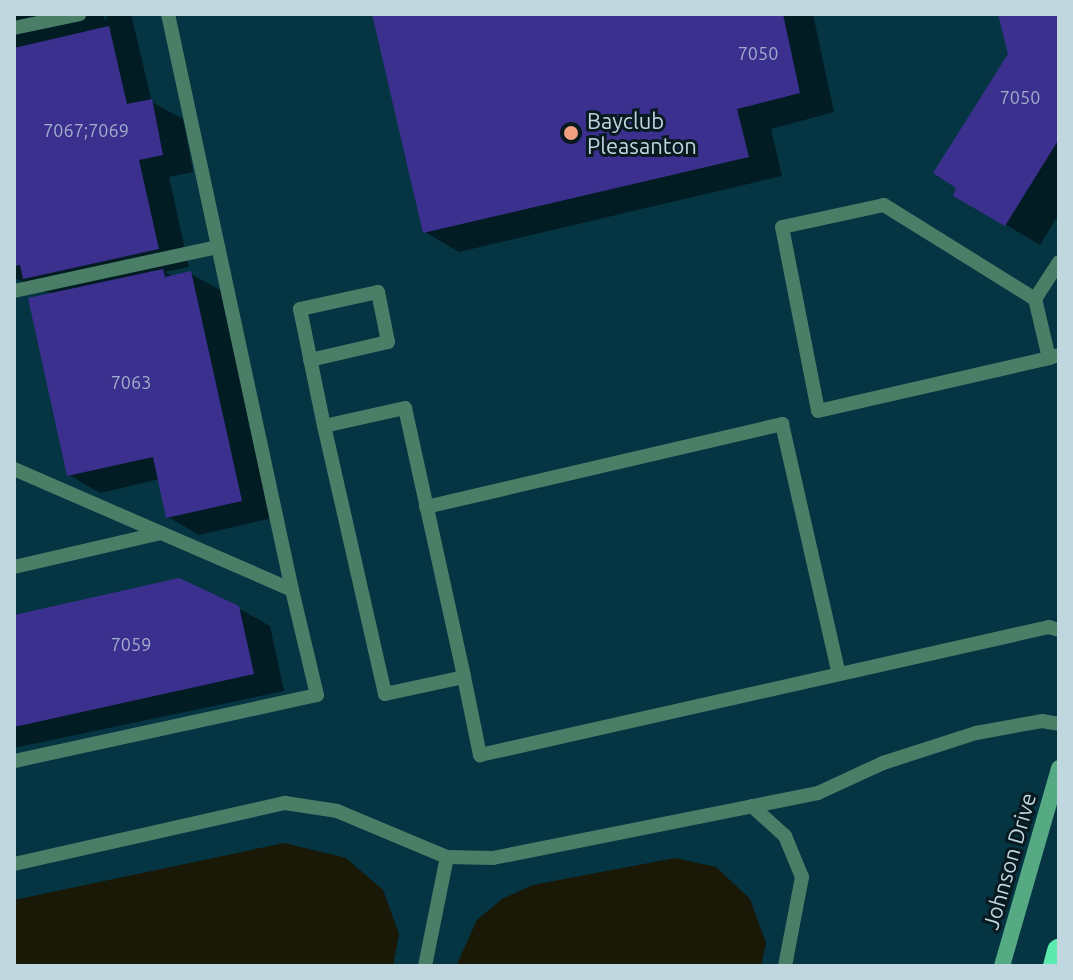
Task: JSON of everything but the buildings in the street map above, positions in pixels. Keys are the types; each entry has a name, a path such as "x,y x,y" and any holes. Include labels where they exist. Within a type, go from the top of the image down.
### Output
{"highway":[{"path":"1055,966 1059,951"}],"street":[{"name":"Johnson Drive","path":"1002,966 1059,768"}],"lane":[{"path":"14,28 80,14"},
{"path":"14,761 317,695 168,14"},
{"path":"884,205 1035,299 1054,356 818,411 782,227 884,205"},
{"path":"14,291 218,247"},
{"path":"1035,299 1059,262"},
{"path":"310,360 388,342 378,292 300,309 310,360 324,426 385,694 464,677"},
{"path":"324,426 405,408 480,755 1049,627 1059,630"},
{"path":"426,507 782,424 839,674"},
{"path":"14,469 292,590"},
{"path":"14,567 161,533"},
{"path":"14,864 285,803 337,811 447,857 493,858 818,793 883,763 976,733 1042,721 1059,724"},
{"path":"752,806 785,836 802,877 785,966"},
{"path":"425,966 447,857"}],"shaded area":[{"path":"284,843 346,858 383,890 399,934 393,966 14,966 14,900"},
{"path":"675,858 716,867 750,899 766,943 761,966 456,966 477,920 502,899 533,885"}],"place":[{"name":"Bayclub Pleasanton","path":"571,133"}]}
